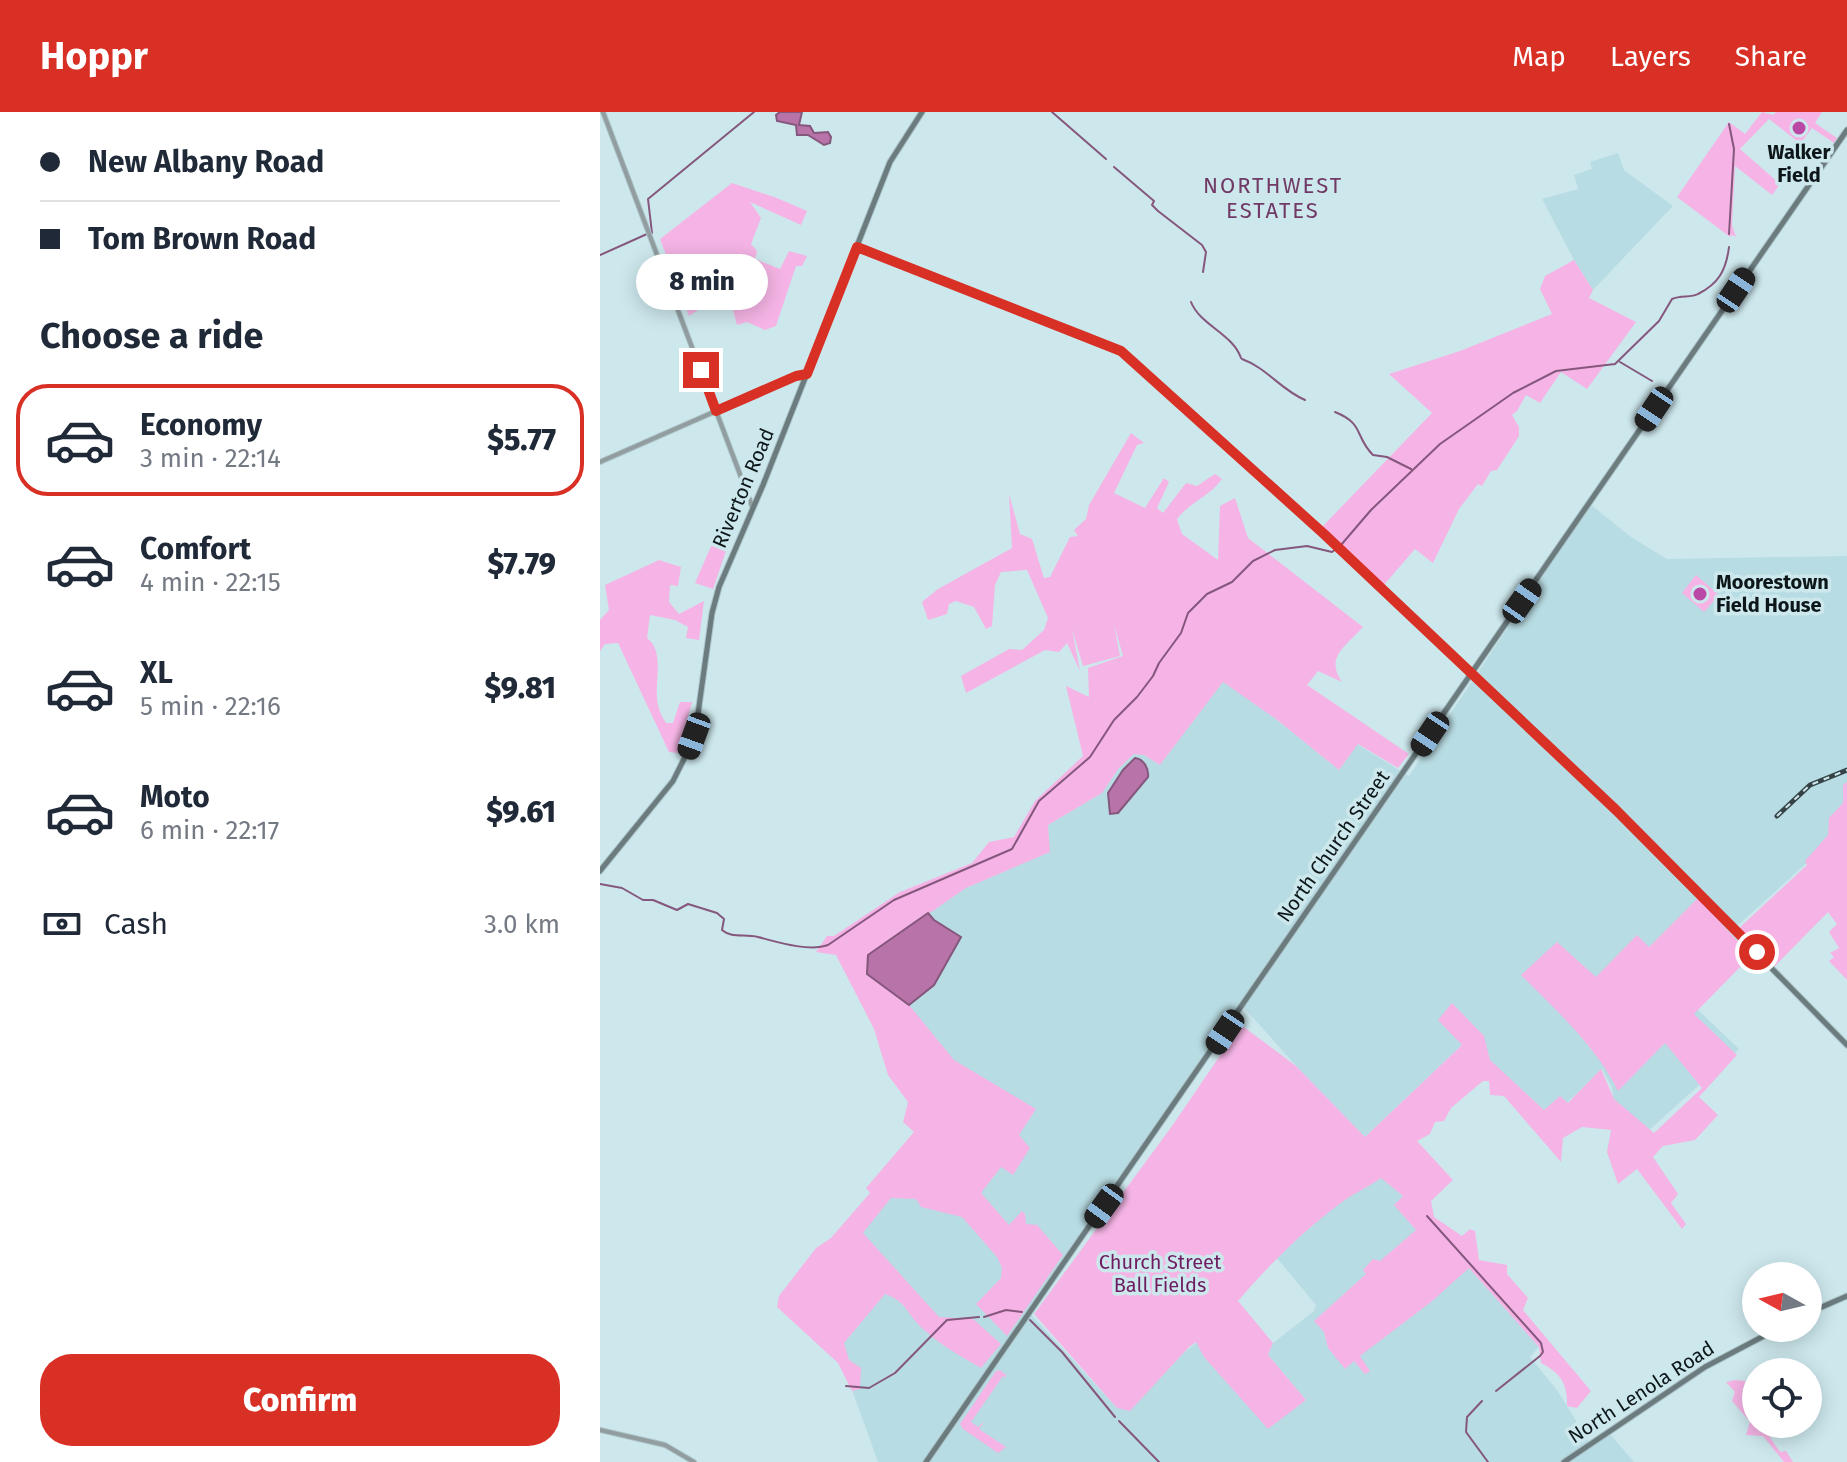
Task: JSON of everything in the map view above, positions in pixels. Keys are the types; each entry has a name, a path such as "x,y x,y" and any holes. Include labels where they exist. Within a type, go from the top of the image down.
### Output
{"main road":[{"name":"Riverton Road","path":"600,871 673,781 688,751 696,728 715,600 890,162 922,112"},
{"name":"North Church Street","path":"926,1462 1847,130"},
{"path":"857,247 1121,351 1334,543 1674,866 1847,1045"},
{"path":"1822,1307 1847,1296"},
{"name":"North Lenola Road","path":"1564,1462 1705,1367 1752,1342"}],"street":[{"path":"603,112 753,508"},
{"path":"600,462 796,376 807,374"},
{"path":"600,1430 665,1445 694,1462"}],"shaded area":[{"path":"780,112 802,112 799,125 810,126 814,133 828,132 830,143 824,145 808,135 797,135 796,125 777,121 776,115"},
{"path":"1618,153 1624,170 1673,206 1593,290 1542,199 1578,189 1574,175 1592,169 1590,162"},
{"path":"1590,504 1631,537 1667,559 1847,556 1847,820 1842,831 1735,928 1755,949 1694,1006 1739,1049 1635,1143 1614,1109 1612,1088 1602,1069 1549,1120 1468,1039 1365,1137 1240,1003 1027,1310 1117,1408 1197,1342 1203,1351 1306,1400 1268,1355 1273,1343 1314,1311 1316,1305 1276,1257 1377,1169 1404,1195 1539,1347 1530,1357 1557,1390 1591,1445 1611,1435 1634,1462 878,1462 808,1268 906,1151 935,1100 857,969 857,942 928,913 966,888 1049,852 1048,825 1102,793 1119,768 1135,753 1160,765 1223,681 1339,770 1357,744 1409,776"},
{"path":"1135,758 1145,765 1148,777 1118,813 1110,814 1108,793"},
{"path":"928,913 961,937 934,985 909,1005 867,974 868,955"}],"green space":[{"path":"1762,112 1773,115 1776,112 1822,112 1815,123 1837,138 1834,143 1812,128 1787,162 1782,158 1797,141 1769,119 1740,149 1780,184 1772,195 1735,166 1732,225 1736,237 1730,237 1677,197 1729,122 1745,134"},
{"path":"732,183 807,211 801,225 750,202 761,218 751,244 757,251 755,259 780,269 789,251 807,256 802,266 796,266 776,326 765,330 747,322 737,325 732,306 704,306 689,316 660,239"},
{"path":"1574,260 1593,290 1589,298 1636,322 1587,389 1561,372 1540,403 1526,395 1512,415 1519,427 1519,436 1497,470 1491,471 1482,486 1478,484 1459,509 1433,563 1415,549 1383,586 1322,527 1432,413 1389,374 1460,351 1552,314 1540,289 1545,276"},
{"path":"1131,433 1144,443 1137,445 1114,493 1145,508 1164,478 1169,482 1157,508 1163,513 1186,483 1197,486 1215,474 1222,479 1177,519 1182,534 1218,560 1220,506 1235,498 1248,538 1363,627 1336,659 1337,673 1342,682 1318,671 1307,685 1409,754 1398,768 1358,744 1339,770 1276,719 1223,682 1160,765 1144,755 1134,754 1119,768 1102,793 1048,825 1050,852 966,888 869,955 867,975 909,1005 954,1060 1036,1109 1019,1135 1030,1148 1013,1175 1001,1167 981,1193 1009,1225 1022,1211 1026,1224 1037,1225 1063,1255 1007,1336 976,1304 1001,1278 1002,1268 997,1257 962,1217 921,1207 916,1199 891,1198 863,1233 939,1317 973,1319 1001,1344 981,1368 936,1340 902,1304 885,1294 844,1343 849,1360 861,1368 860,1389 852,1391 838,1363 777,1307 779,1296 816,1248 831,1238 870,1193 866,1188 914,1132 903,1122 908,1102 888,1075 874,1029 836,955 816,952 827,936 834,936 900,892 972,863 989,842 1014,837 1035,801 1083,756 1066,686 1089,697 1088,668 1123,656 1114,625 1120,656 1083,666 1072,629 1080,671 1067,643 1059,652 1045,650 966,693 961,676 1009,649 1022,650 1044,630 1048,618 1027,570 1001,572 995,585 992,626 986,629 974,607 956,601 949,604 947,614 928,620 922,602 938,589 1012,548 1009,494 1020,534 1032,539 1044,578 1050,577 1070,537 1078,536 1074,530 1086,519 1089,505"},
{"path":"712,544 726,551 713,589 695,583"},
{"path":"659,560 681,567 678,586 670,585 669,602 679,614 704,601 699,640 686,638 688,627 675,620 650,615 647,638 656,651 658,705 666,723 673,723 680,702 692,702 678,753 669,752 618,643 605,644 600,651 600,620 609,610 605,585"},
{"name":"Moorestown Field House","path":"1696,575 1719,595 1704,612 1682,593"},
{"path":"1847,782 1847,980 1829,961 1834,957 1830,953 1839,948 1829,932 1837,924 1828,912 1773,968 1736,931 1807,865 1805,861 1828,835 1829,818 1843,803 1843,785"},
{"name":"Church Street Ball Fields","path":"1698,898 1751,956 1694,1014 1737,1055 1699,1097 1718,1115 1695,1140 1663,1146 1653,1157 1678,1194 1671,1203 1686,1224 1682,1229 1637,1169 1618,1184 1607,1152 1611,1130 1582,1127 1563,1138 1561,1162 1504,1096 1490,1095 1489,1081 1483,1081 1451,1108 1444,1121 1435,1122 1430,1134 1417,1141 1453,1180 1431,1201 1434,1217 1462,1236 1470,1229 1475,1231 1479,1260 1507,1265 1507,1274 1528,1298 1523,1310 1591,1391 1577,1408 1567,1406 1564,1386 1554,1371 1541,1363 1539,1347 1469,1268 1431,1302 1360,1356 1370,1371 1365,1374 1354,1361 1345,1369 1328,1348 1324,1332 1314,1321 1366,1274 1363,1270 1373,1259 1380,1261 1416,1230 1394,1205 1403,1196 1381,1178 1343,1201 1311,1227 1238,1301 1273,1343 1268,1355 1306,1400 1268,1429 1204,1357 1196,1342 1130,1411 1117,1408 1034,1314 1172,1126 1241,1025 1296,1066 1365,1137 1462,1045 1438,1020 1452,1003 1484,1036 1490,1060 1544,1110 1560,1096 1568,1103 1601,1069 1614,1099 1654,1133 1702,1088 1665,1043 1618,1091 1587,1044 1521,975 1557,942 1596,977 1637,935 1649,947"},
{"path":"1000,1370 1006,1375 1005,1378 1003,1376 971,1422 978,1427 985,1421 979,1429 1006,1447 998,1453 960,1424 996,1371"},
{"path":"1742,1381 1742,1413 1732,1401 1735,1392 1726,1382"},
{"path":"1765,1438 1770,1438 1780,1452 1786,1451 1793,1462 1784,1462"}],"waterway":[{"path":"652,233 648,199 754,112"},
{"path":"1052,112 1106,159"},
{"path":"1729,124 1734,149 1729,234"},
{"path":"1114,167 1154,201 1152,205 1158,211 1202,245 1206,252 1203,272"},
{"path":"600,255 647,234"},
{"path":"1341,545 1371,510 1440,444 1513,393 1556,371 1615,364 1659,321 1672,299 1695,295 1716,281 1726,263 1729,247"},
{"path":"1191,302 1201,317 1231,342 1241,358"},
{"path":"1242,359 1305,400"},
{"path":"1620,362 1652,381"},
{"path":"1335,412 1351,421 1373,455 1387,457 1411,469"},
{"path":"600,884 622,888 643,900 653,900 677,910 688,904 717,913 724,919 722,930 730,934 803,947 828,945 894,900 1012,849 1039,801 1090,757 1114,720 1153,676 1181,633 1188,613 1207,594 1232,582 1253,561 1275,550 1307,546 1332,552 1336,549"},
{"path":"1427,1216 1541,1343 1543,1352 1540,1356 1496,1391"},
{"path":"984,1317 1006,1310 1022,1312"},
{"path":"846,1386 869,1388 895,1373 947,1320 979,1317"},
{"path":"1030,1320 1062,1352 1115,1417"},
{"path":"1482,1401 1467,1417 1466,1432 1488,1462"},
{"path":"1119,1421 1159,1462"}],"railway":[{"path":"1777,816 1810,785 1847,770"}],"place":[{"name":"Walker Field","path":"1799,128"},
{"name":"Moorestown Field House","path":"1700,594"}],"district":[{"name":"NORTHWEST ESTATES","path":"1273,198"}],"route":[{"path":"701,370 716,411 807,374 857,247 1121,351 1324,534 1549,746 1674,866 1757,952"}]}
